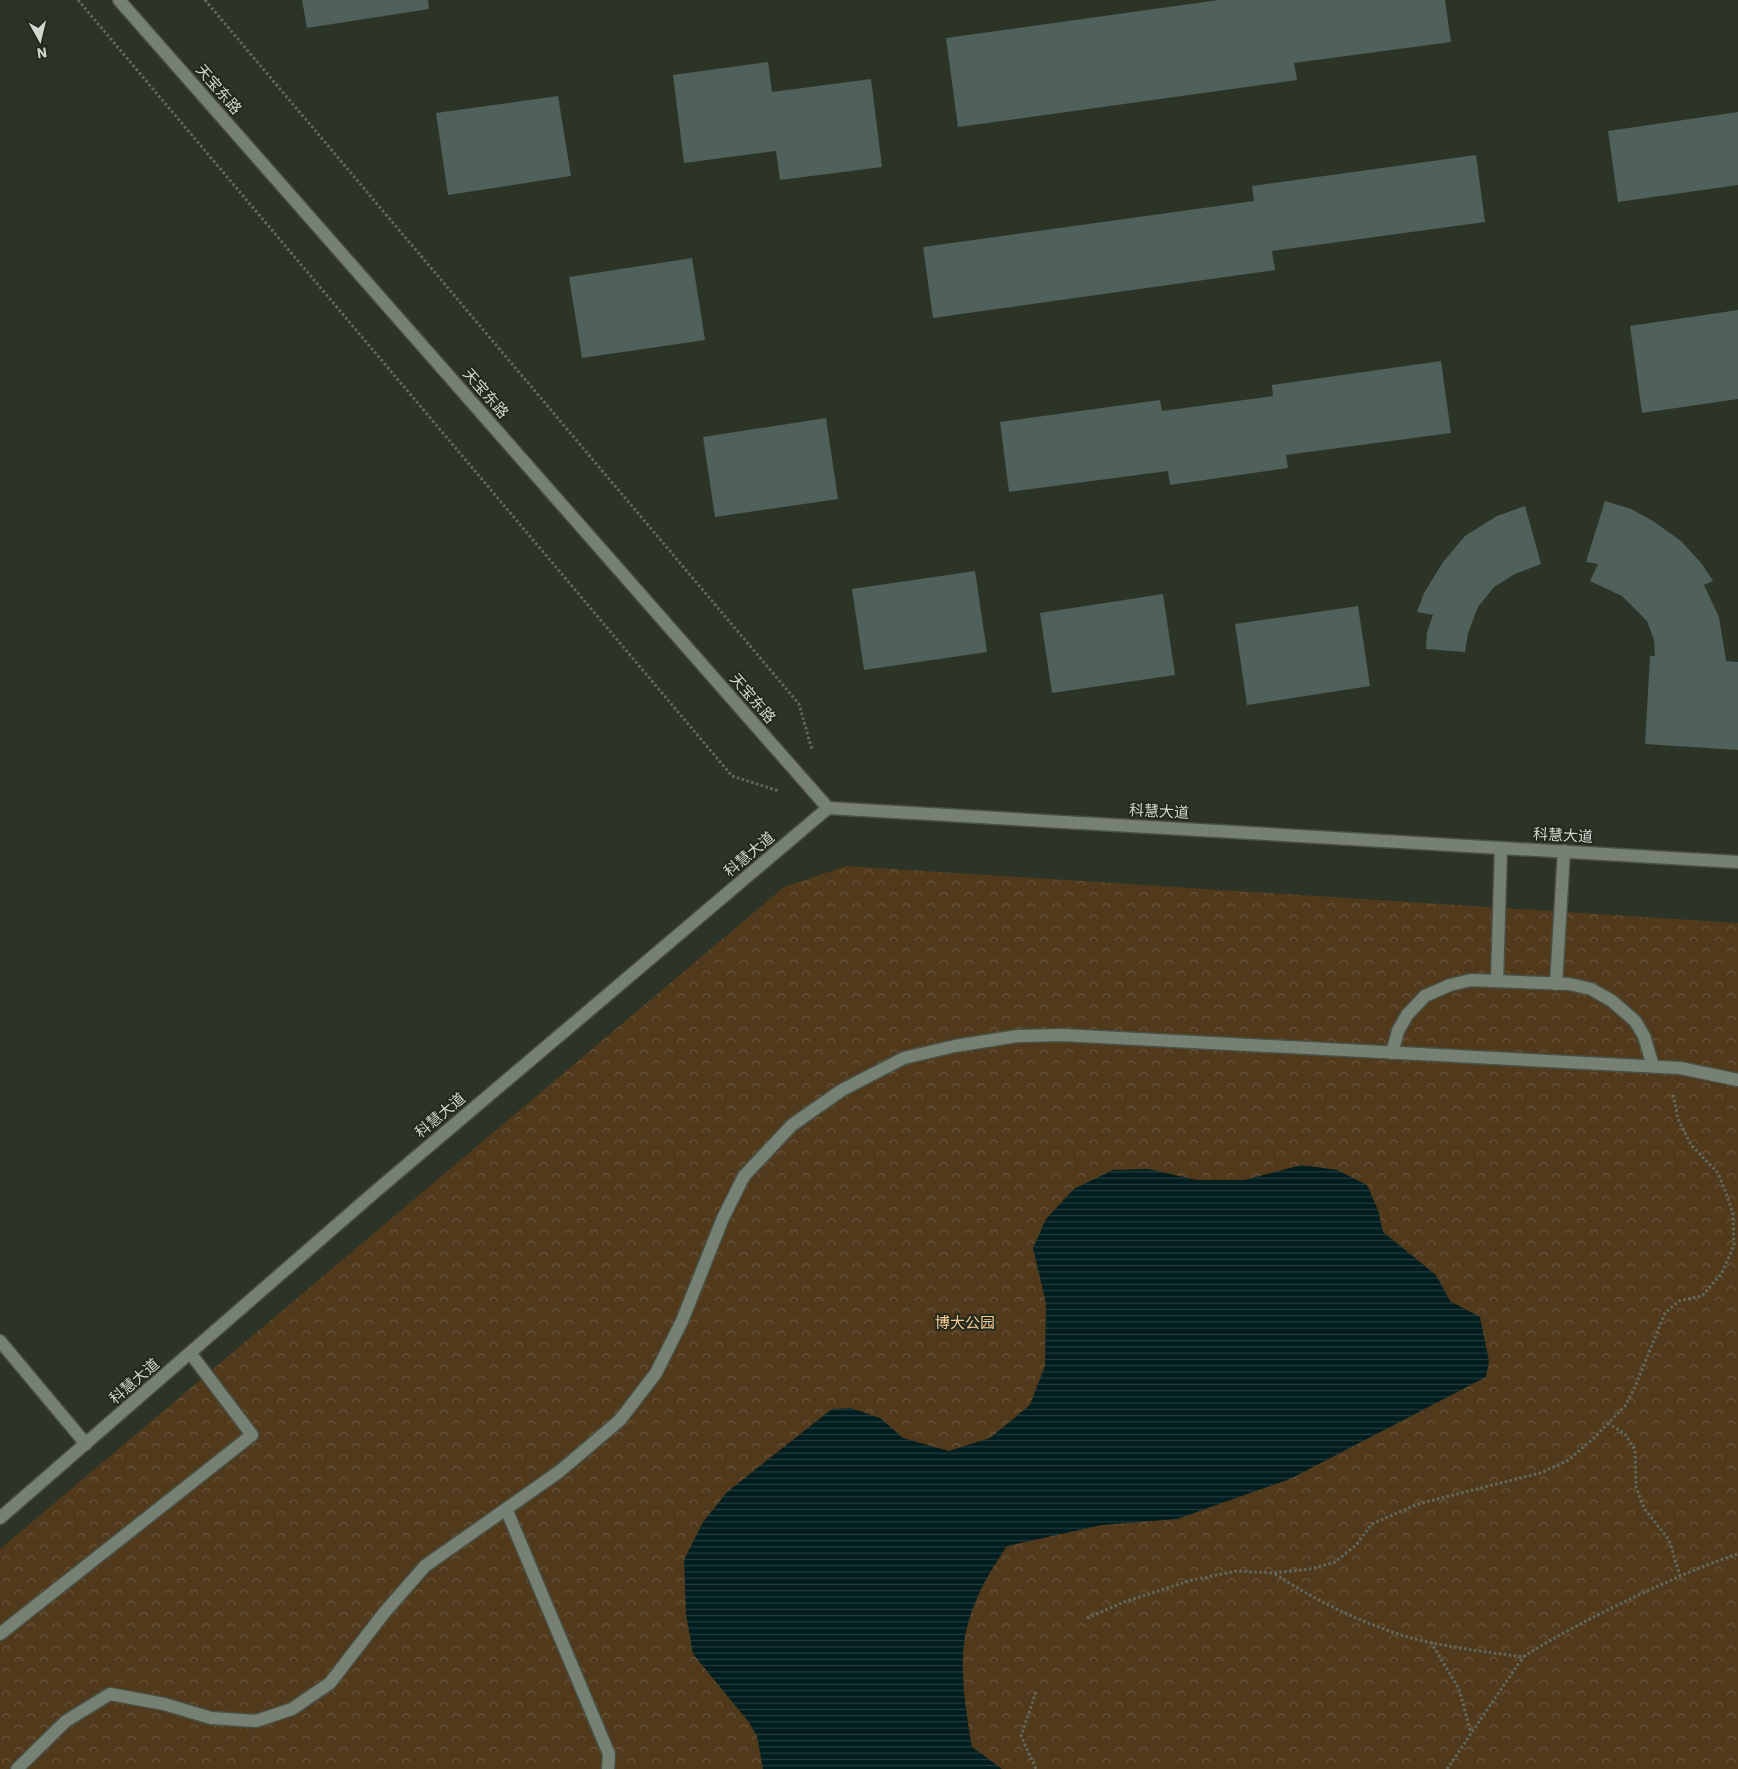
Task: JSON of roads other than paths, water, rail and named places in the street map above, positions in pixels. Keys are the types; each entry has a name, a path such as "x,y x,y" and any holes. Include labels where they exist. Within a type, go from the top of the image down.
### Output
{"street":[{"name":"天宝东路","path":"120,0 828,808"},
{"name":"科慧大道","path":"0,1518 191,1354 376,1191 828,808 1738,862"},
{"path":"1497,981 1501,848"},
{"path":"1556,984 1564,851"},
{"path":"1392,1053 1398,1031 1407,1015 1425,996 1450,985 1471,980 1497,981 1556,984 1591,989 1612,1001 1635,1021 1644,1036 1653,1066"},
{"path":"17,1769 66,1721 110,1694 164,1704 220,1718 256,1721 292,1709 330,1683 384,1613 425,1566 507,1511 560,1471 620,1420 656,1374 682,1321 722,1218 744,1176 792,1126 851,1085 904,1058 955,1046 1018,1036 1062,1035 1653,1066 1680,1068 1738,1080"},
{"path":"0,1341 86,1444"},
{"path":"0,1634 252,1434 191,1354"},
{"path":"507,1511 609,1754 608,1769"}],"water":[{"path":"1302,1165 1337,1170 1367,1185 1378,1210 1383,1232 1436,1275 1450,1301 1480,1317 1489,1361 1486,1377 1290,1479 1177,1519 1102,1525 1007,1546 977,1597 964,1642 963,1665 964,1689 972,1747 1002,1769 763,1769 757,1736 748,1721 693,1654 686,1614 684,1560 703,1522 727,1492 832,1409 851,1408 880,1418 903,1438 949,1451 990,1438 1030,1405 1045,1366 1046,1303 1033,1248 1046,1219 1074,1189 1113,1170 1148,1169 1197,1180 1244,1180"}],"park label":[{"name":"博大公园","path":"965,1322"}]}
